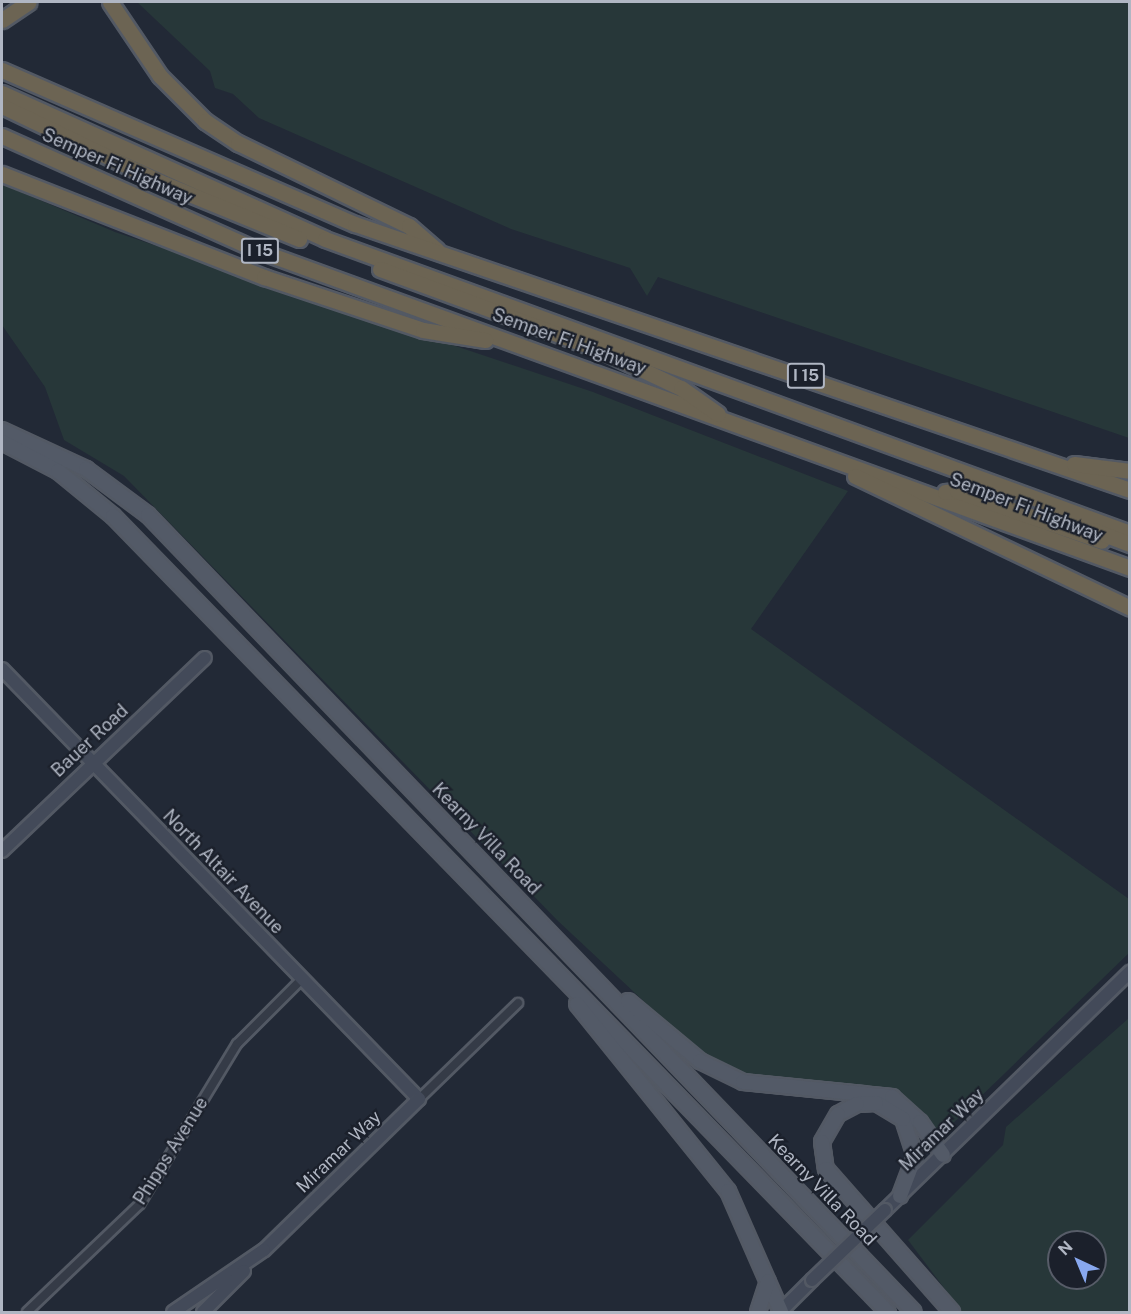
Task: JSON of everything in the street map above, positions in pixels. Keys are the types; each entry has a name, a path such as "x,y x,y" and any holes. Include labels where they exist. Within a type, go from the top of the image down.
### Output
{"highway":[{"path":"2,20 29,2"},
{"path":"110,2 160,76 205,121 238,143 409,226 443,256"},
{"name":"I 15","path":"2,70 247,181 443,256 1130,490"},
{"path":"2,93 325,239 1130,533"},
{"path":"2,106 263,226 1130,546"},
{"name":"Semper Fi Highway","path":"2,136 257,250 526,347 798,449 933,493 1130,568"},
{"path":"2,174 264,277 423,330 526,347"},
{"path":"597,349 681,388 728,423"},
{"path":"798,449 1093,586 1130,608"},
{"path":"1053,462 1130,471"},
{"path":"933,493 957,491 1130,546"}],"main road":[{"name":"Kearny Villa Road","path":"2,430 86,469 148,515 914,1312"},
{"name":"Kearny Villa Road","path":"2,442 58,471 113,516 559,977 888,1312"},
{"path":"559,977 717,1176 744,1220 781,1312"},
{"path":"613,997 624,999 700,1061 743,1082 892,1098 920,1122 943,1155"},
{"path":"943,1155 900,1114 869,1102 838,1114 822,1142 826,1169 952,1312"},
{"path":"900,1114 915,1150 900,1196"},
{"path":"758,1312 768,1277"}],"street":[{"name":"Bauer Road","path":"2,851 205,658"},
{"name":"North Altair Avenue","path":"2,669 419,1099"},
{"name":"Miramar Way","path":"781,1312 1130,972"},
{"name":"Phipps Avenue","path":"27,1312 140,1204 237,1044 302,979"},
{"name":"Miramar Way","path":"173,1312 264,1250 518,1003"},
{"path":"203,1312 264,1250"}],"shaded area":[{"path":"137,2 1129,2 1129,438 658,277 647,296 630,268 511,229 259,118 233,94 215,88 210,71"},
{"path":"2,184 115,232 593,392 848,491 751,629 1129,899 1129,953 942,1134 893,1090 749,1078 698,1052 558,921 124,476 64,440 45,387 2,325"},
{"path":"1129,1018 1129,1312 962,1312 908,1240 1003,1145 1006,1127"}]}
